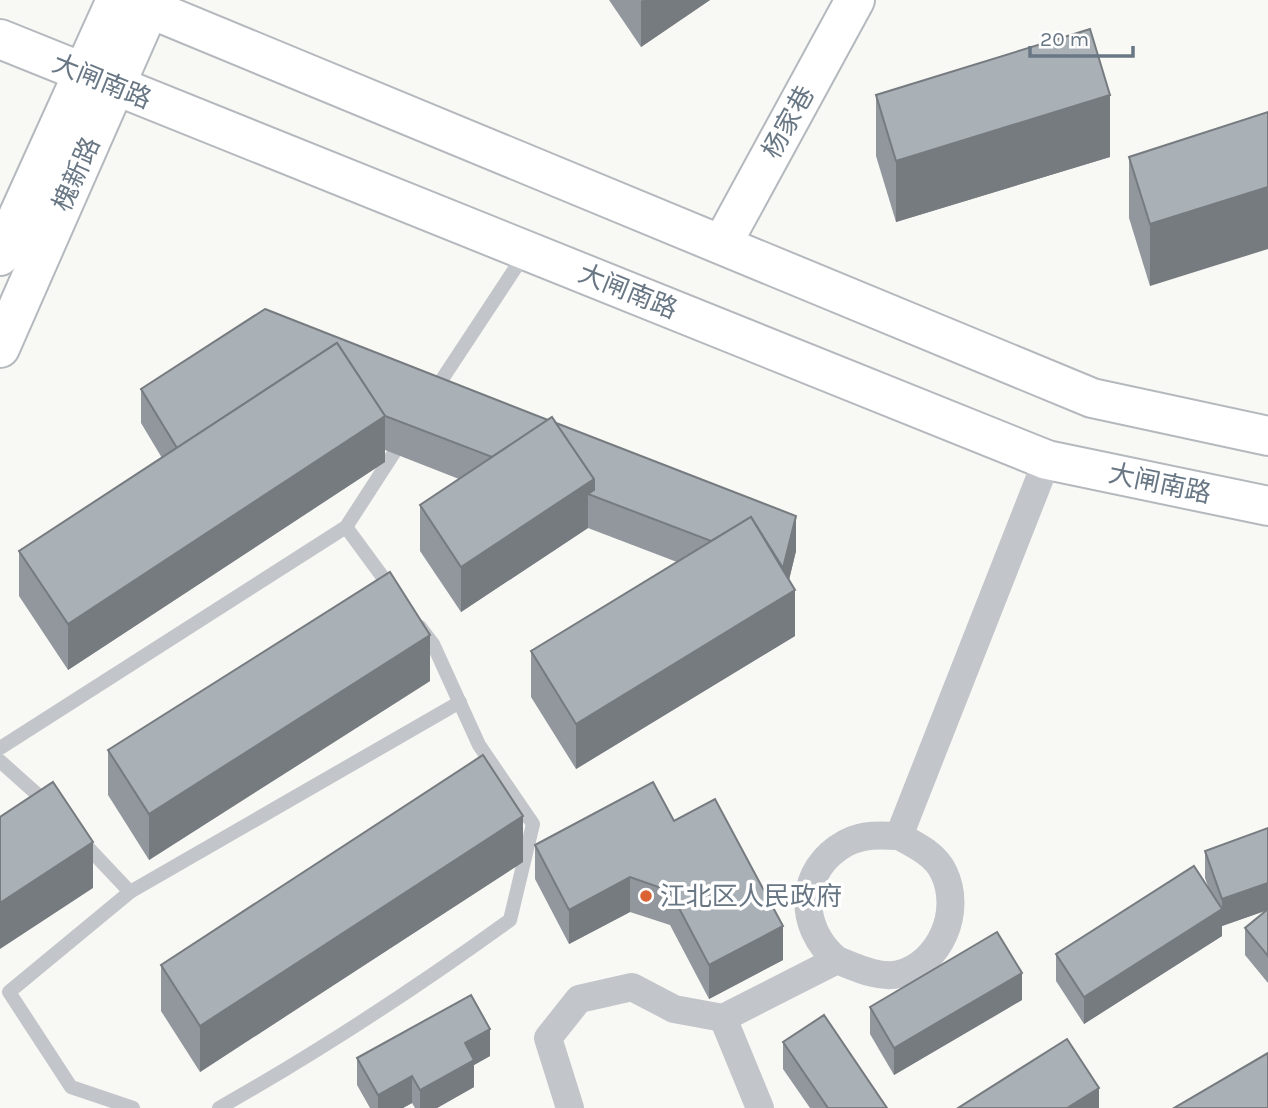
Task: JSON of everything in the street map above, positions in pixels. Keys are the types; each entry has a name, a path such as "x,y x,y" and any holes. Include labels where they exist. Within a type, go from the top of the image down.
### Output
{"main road":[{"name":"杨家巷","path":"722,244 855,0"},
{"path":"137,2 1092,398 1268,436"},
{"name":"槐新路","path":"0,256 99,80 137,2"},
{"name":"大闸南路","path":"0,39 1047,460 1268,506"},
{"name":"槐新路","path":"0,348 99,80"}],"street":[{"path":"899,836 1047,460"},
{"path":"873,834 899,836 924,850 944,872 952,897 947,931 922,962 898,974 868,972 837,960 821,947 810,925 807,903 810,882 824,861 846,843 873,834"},
{"path":"570,1108 548,1038 579,999 632,987 674,1009 723,1018 837,960"},
{"path":"723,1018 760,1108"}],"lane":[{"path":"428,400 526,251"},
{"path":"0,748 345,527 413,424"},
{"path":"219,1108 301,1062 431,977 510,920 533,824 479,745 433,645 345,527"},
{"path":"134,1108 71,1087 9,992 130,892 460,702"},
{"path":"0,761 64,821 130,892"}],"building":[{"path":"1090,29 1110,95 896,161 876,95"},
{"path":"1268,112 1268,187 1150,224 1129,157"},
{"path":"265,309 548,420 492,457 385,416 337,343 177,448 141,389"},
{"path":"337,343 385,416 68,624 19,551"},
{"path":"552,417 594,479 461,567 420,505"},
{"path":"556,423 796,516 783,568 751,517 711,541 588,494 594,490 594,479"},
{"path":"751,517 795,590 576,724 531,651"},
{"path":"390,572 430,635 149,814 108,750"},
{"path":"483,755 523,816 200,1026 161,965"},
{"path":"53,782 93,842 0,903 0,817"},
{"name":"江北区人民政府","path":"653,782 674,821 715,799 783,926 709,965 670,891 630,877 569,910 535,845"},
{"path":"1268,828 1268,883 1222,899 1205,851"},
{"path":"1194,866 1222,909 1084,997 1056,954"},
{"path":"1268,909 1268,956 1245,928"},
{"path":"997,932 1022,973 894,1048 870,1007"},
{"path":"471,995 490,1029 465,1043 474,1060 420,1090 412,1076 378,1095 357,1058"},
{"path":"824,1015 887,1108 828,1108 783,1042"},
{"path":"1067,1039 1099,1088 1067,1108 958,1108"},
{"path":"1268,1053 1268,1108 1174,1108"}],"place":[{"name":"江北区人民政府","path":"646,896"}]}
